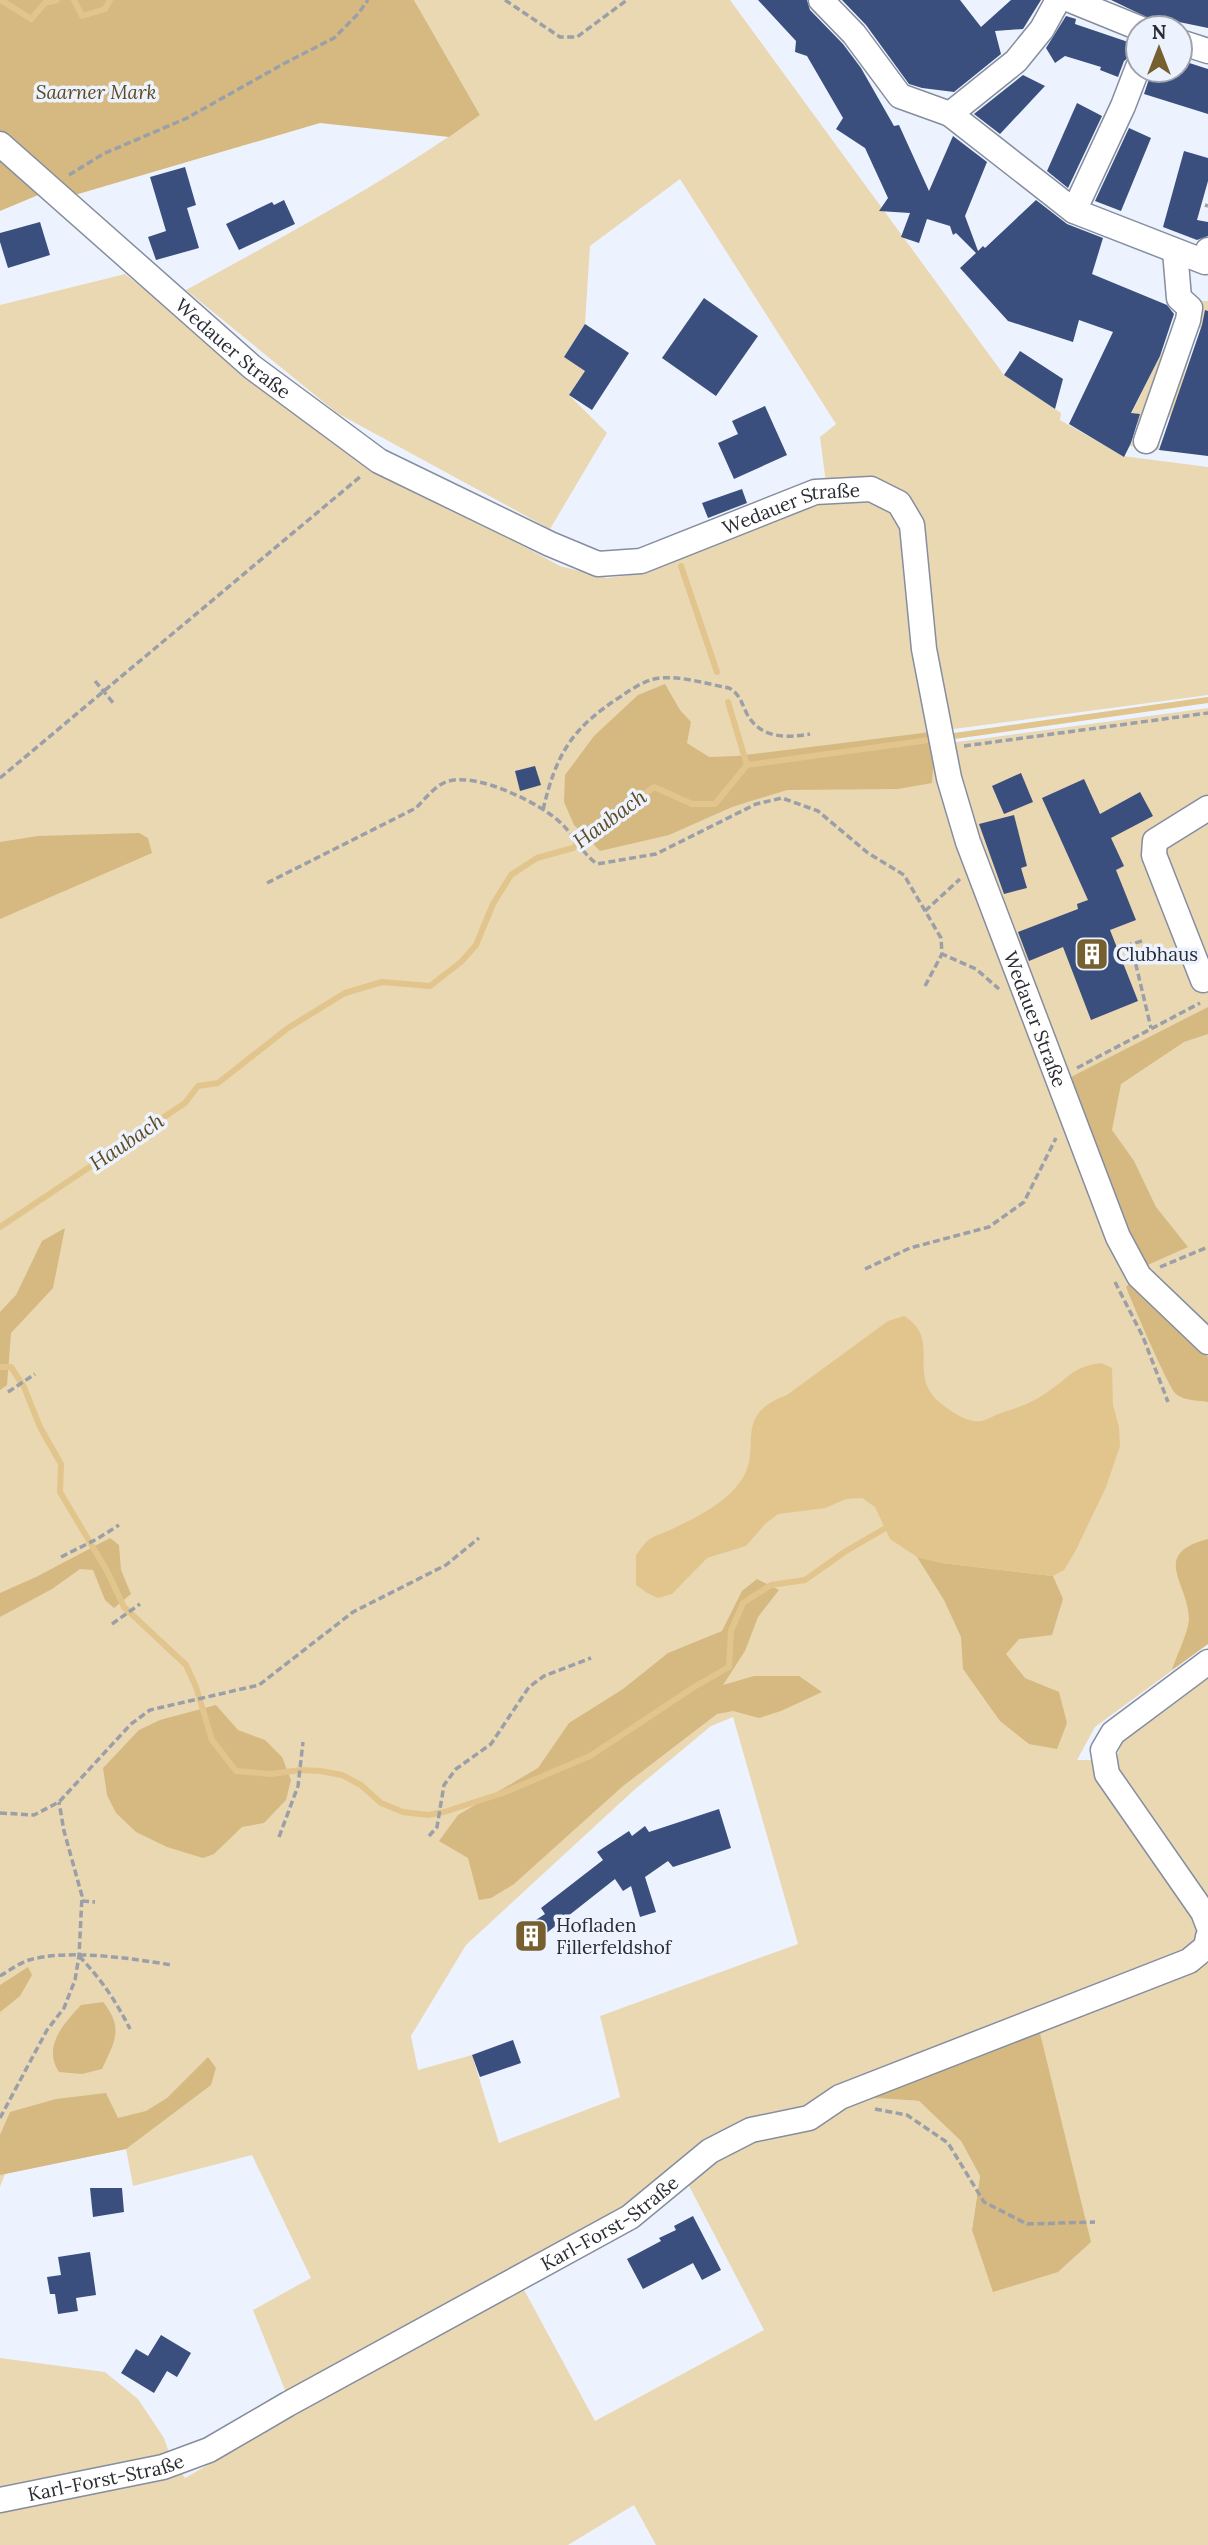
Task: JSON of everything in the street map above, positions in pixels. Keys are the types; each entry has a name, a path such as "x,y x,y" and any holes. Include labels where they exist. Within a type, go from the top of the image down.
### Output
{"street":[{"path":"821,0 854,34 900,96 950,114 1074,211 1205,262 1208,250"},
{"path":"950,114 1016,61 1042,29 1058,0"},
{"path":"1070,0 1124,22"},
{"path":"1074,211 1131,84"},
{"name":"Wedauer Straße","path":"0,144 252,367 379,461 550,544 598,564 641,561 815,492 871,489 899,503 912,525 924,649 941,739 976,864 1118,1237 1139,1276 1208,1342"},
{"path":"1146,441 1198,321 1190,308 1179,299 1175,251"},
{"path":"1205,989 1154,855 1156,841 1208,808"},
{"path":"1208,1662 1113,1733 1102,1750 1107,1774 1203,1912 1208,1925"},
{"name":"Karl-Forst-Straße","path":"0,2500 163,2468 209,2450 288,2403 630,2217 709,2151 751,2130 809,2118 840,2097 1189,1961 1206,1947 1208,1937"}],"path":[{"path":"50,188 103,154 187,118 334,38 368,0"},
{"path":"505,0 560,37 577,37 627,0"},
{"path":"0,778 379,461"},
{"path":"543,810 551,776 565,747 585,723 610,703 653,679 673,678 729,688 737,692 748,715 763,732 791,737 810,734"},
{"path":"95,681 115,705"},
{"path":"941,739 1208,713"},
{"path":"267,883 416,808 434,789 448,781 472,780 516,796 543,810 563,825 585,855 597,864 656,853 756,804 782,798 817,811 868,853 904,874 941,938 942,954 925,986"},
{"path":"925,911 976,864"},
{"path":"1142,941 1131,944 1151,1028"},
{"path":"942,954 976,969 1001,990"},
{"path":"1058,1078 1151,1028 1205,989"},
{"path":"865,1269 910,1248 989,1227 1024,1202 1058,1134 1062,1146"},
{"path":"1139,1276 1208,1247"},
{"path":"1112,1278 1143,1337 1168,1402"},
{"path":"8,1392 35,1374"},
{"path":"61,1557 119,1525"},
{"path":"0,1813 34,1815 59,1802 131,1724 150,1710 259,1685 354,1612 446,1565 479,1538"},
{"path":"112,1624 140,1604"},
{"path":"429,1836 437,1827 444,1785 456,1769 491,1744 529,1687 544,1676 591,1658"},
{"path":"279,1837 298,1786 303,1742"},
{"path":"0,2118 47,2030 64,2008 75,1980 82,1901 59,1802"},
{"path":"82,1901 95,1902"},
{"path":"79,1956 101,1978 116,1999 130,2029"},
{"path":"0,1976 26,1961 79,1956 125,1956 171,1965"},
{"path":"840,2097 856,2105 906,2115 948,2143 984,2203 1027,2224 1095,2222"}],"shaded area":[{"path":"414,0 730,0 1004,375 1061,413 1060,420 1123,456 1208,467 1208,695 931,732 935,745 1208,708 1208,1331 1132,1282 1208,1357 1208,1644 1095,1727 1077,1760 1116,1760 1123,1739 1208,1676 1208,2545 656,2545 634,2505 568,2545 0,2545 0,2358 105,2372 138,2399 164,2438 171,2458 185,2478 522,2286 595,2421 764,2330 687,2182 620,2214 287,2395 253,2310 311,2278 252,2155 133,2186 126,2149 5,2174 0,2187 0,305 125,274 318,427 383,470 560,566 607,578 646,573 828,499 820,437 836,424 680,179 590,246 585,324 564,357 585,371 569,395 607,433 550,529 337,413 186,290 373,185 480,115","holes":["733,1717 798,1944 600,2016 620,2097 499,2143 472,2055 418,2070 411,2036 466,1945 633,1791 711,1726","1038,2026 972,2230 980,2176 961,2141 919,2101 864,2097"]},
{"path":"1208,301 1208,331 1193,326 1187,347 1192,349 1172,417 1162,417 1159,450 1130,446 1141,426 1129,418 1183,310"},
{"path":"904,1316 915,1325 921,1335 925,1379 929,1390 947,1408 970,1420 984,1420 1041,1397 1082,1368 1101,1363 1112,1368 1113,1405 1119,1427 1120,1446 1106,1487 1064,1570 1053,1576 942,1563 917,1557 890,1539 875,1507 862,1498 846,1499 825,1508 778,1514 765,1524 746,1546 707,1558 672,1594 658,1598 636,1585 636,1555 646,1542 706,1511 737,1486 746,1473 753,1424 758,1414 888,1321"}],"green space":[{"name":"Saarner Mark","path":"0,0 414,0 480,115 449,137 320,123 51,202 43,193 0,211"},
{"path":"665,684 680,710 691,722 687,743 709,757 737,756 931,732 935,745 932,783 898,789 787,790 732,807 669,835 600,851 574,825 564,802 565,775 594,736 638,695"},
{"path":"139,833 148,838 152,853 0,919 0,842 38,836"},
{"path":"1208,1007 1208,1034 1184,1042 1121,1084 1112,1130 1134,1161 1156,1207 1188,1247 1143,1267 1065,1080"},
{"path":"65,1228 53,1288 11,1333 7,1385 0,1390 0,1312 16,1295 42,1241"},
{"path":"1131,1282 1208,1357 1208,1402 1183,1398 1172,1388 1126,1287"},
{"path":"110,1538 119,1545 121,1570 131,1594 114,1608 105,1600 93,1570 80,1569 52,1589 0,1617 0,1593"},
{"path":"1208,1539 1208,1644 1172,1670 1185,1637 1189,1618 1176,1571 1176,1561 1180,1553 1190,1545"},
{"path":"917,1557 942,1563 1053,1576 1063,1599 1052,1635 1019,1639 1006,1654 1025,1678 1059,1692 1067,1723 1057,1749 1029,1744 1000,1721 963,1669 961,1637 944,1600"},
{"path":"757,1579 779,1590 758,1617 745,1651 723,1685 754,1676 799,1676 822,1692 759,1718 733,1711 717,1714 623,1786 514,1884 491,1898 479,1900 468,1858 439,1841 458,1815 538,1768 569,1723 623,1689 668,1653 722,1631 742,1591"},
{"path":"216,1705 238,1730 265,1740 282,1757 291,1780 286,1800 264,1823 242,1827 214,1854 203,1858 167,1847 136,1832 116,1813 107,1795 103,1768 139,1730 160,1720"},
{"path":"28,1967 32,1975 20,1996 0,2012 0,1985"},
{"path":"103,2002 114,2020 115,2035 102,2069 82,2074 59,2072 53,2053 54,2044 62,2028 81,2005"},
{"path":"1038,2025 1091,2242 1058,2272 993,2292 972,2230 980,2176 961,2141 919,2101 862,2097"},
{"path":"208,2057 216,2068 211,2085 126,2149 0,2175 0,2135 10,2112 56,2099 106,2093 118,2118 146,2111 167,2098"}],"building":[{"path":"758,0 807,0 810,10 843,44 861,68 894,126 899,125 929,191 953,136 987,162 965,216 978,251 983,246 985,248 1036,200 1067,224 1103,238 1092,274 1167,305 1174,314 1160,356 1131,413 1140,414 1124,457 1069,424 1113,332 1079,320 1073,342 1008,321 960,268 976,253 956,233 953,235 950,226 927,219 919,243 901,237 910,213 879,211 888,198 865,148 836,129 843,118 807,56 795,52 796,41"},
{"path":"842,0 960,0 981,27 1011,0 1041,0 1023,29 995,31 1001,54 954,92 909,84 866,25"},
{"path":"1111,0 1208,0 1208,28 1194,25 1194,14 1140,14"},
{"path":"1066,16 1076,19 1075,24 1124,41 1124,61 1118,77 1100,70 1101,67 1065,56 1055,63 1046,48"},
{"path":"1194,64 1208,69 1208,114 1144,94 1147,84 1194,84"},
{"path":"1023,75 1045,86 1000,134 974,114"},
{"path":"1077,103 1102,116 1068,188 1047,171"},
{"path":"1129,128 1151,138 1121,211 1095,201"},
{"path":"1184,151 1208,158 1208,181 1197,220 1208,222 1208,236 1197,240 1163,227"},
{"path":"185,167 196,205 187,208 199,248 156,260 148,237 166,231 150,177"},
{"path":"284,200 295,224 239,250 226,224 272,202 274,205"},
{"path":"40,222 50,255 8,268 0,233"},
{"path":"704,298 758,336 716,396 662,358"},
{"path":"1205,310 1208,311 1208,456 1159,450 1202,325"},
{"path":"585,324 629,353 592,410 569,395 585,371 564,357"},
{"path":"1020,351 1063,379 1055,409 1004,375"},
{"path":"765,406 787,455 734,479 718,443 738,434 732,421"},
{"path":"742,489 747,503 708,518 702,503"},
{"path":"535,766 541,785 520,791 515,771"},
{"path":"1021,773 1033,802 1004,814 992,786"},
{"path":"1084,779 1100,814 1140,792 1153,816 1111,838 1124,866 1116,870 1136,920 1110,930 1138,1001 1091,1020 1063,947 1029,961 1018,932 1078,909 1077,904 1088,900 1042,798"},
{"path":"1014,815 1027,866 1021,868 1027,888 1004,894 979,824"},
{"path":"719,1809 731,1848 673,1867 668,1861 645,1877 656,1912 640,1917 631,1886 623,1891 615,1879 544,1935 546,1939 528,1951 516,1933 545,1914 541,1908 603,1860 597,1852 629,1831 632,1836 645,1826 649,1832"},
{"path":"513,2040 521,2063 480,2077 472,2055"},
{"path":"90,2188 122,2188 124,2212 93,2217"},
{"path":"693,2216 721,2270 702,2280 693,2263 643,2289 627,2259 661,2241 659,2238 676,2230 674,2226"},
{"path":"90,2252 96,2295 76,2298 78,2311 58,2314 55,2294 50,2294 47,2277 61,2275 58,2257"},
{"path":"161,2335 191,2353 177,2377 167,2371 154,2393 121,2373 136,2349 148,2356"}],"waterway":[{"path":"1,0 31,19 45,3 57,0"},
{"path":"74,0 82,16 105,9 110,0"},
{"path":"681,566 717,672"},
{"name":"Haubach","path":"947,737 1208,700"},
{"path":"728,702 747,765"},
{"name":"Haubach","path":"0,1227 185,1103 198,1086 218,1083 288,1028 345,993 382,982 430,986 461,962 476,945 493,904 511,875 537,858 573,848 654,787 692,804 715,804 747,765 936,739"},
{"path":"0,1367 11,1367 24,1387 40,1427 61,1464 60,1492 107,1571 124,1607 186,1665 196,1687 212,1740 236,1771 271,1774 301,1770 342,1775 361,1785 381,1803 403,1812 428,1815 444,1812 503,1793 590,1756 729,1667 731,1631 743,1603 771,1585 805,1580 846,1551 884,1529"}],"place":[{"name":"Clubhaus","path":"1092,954"},
{"name":"Hofladen Fillerfeldshof","path":"531,1936"}]}
